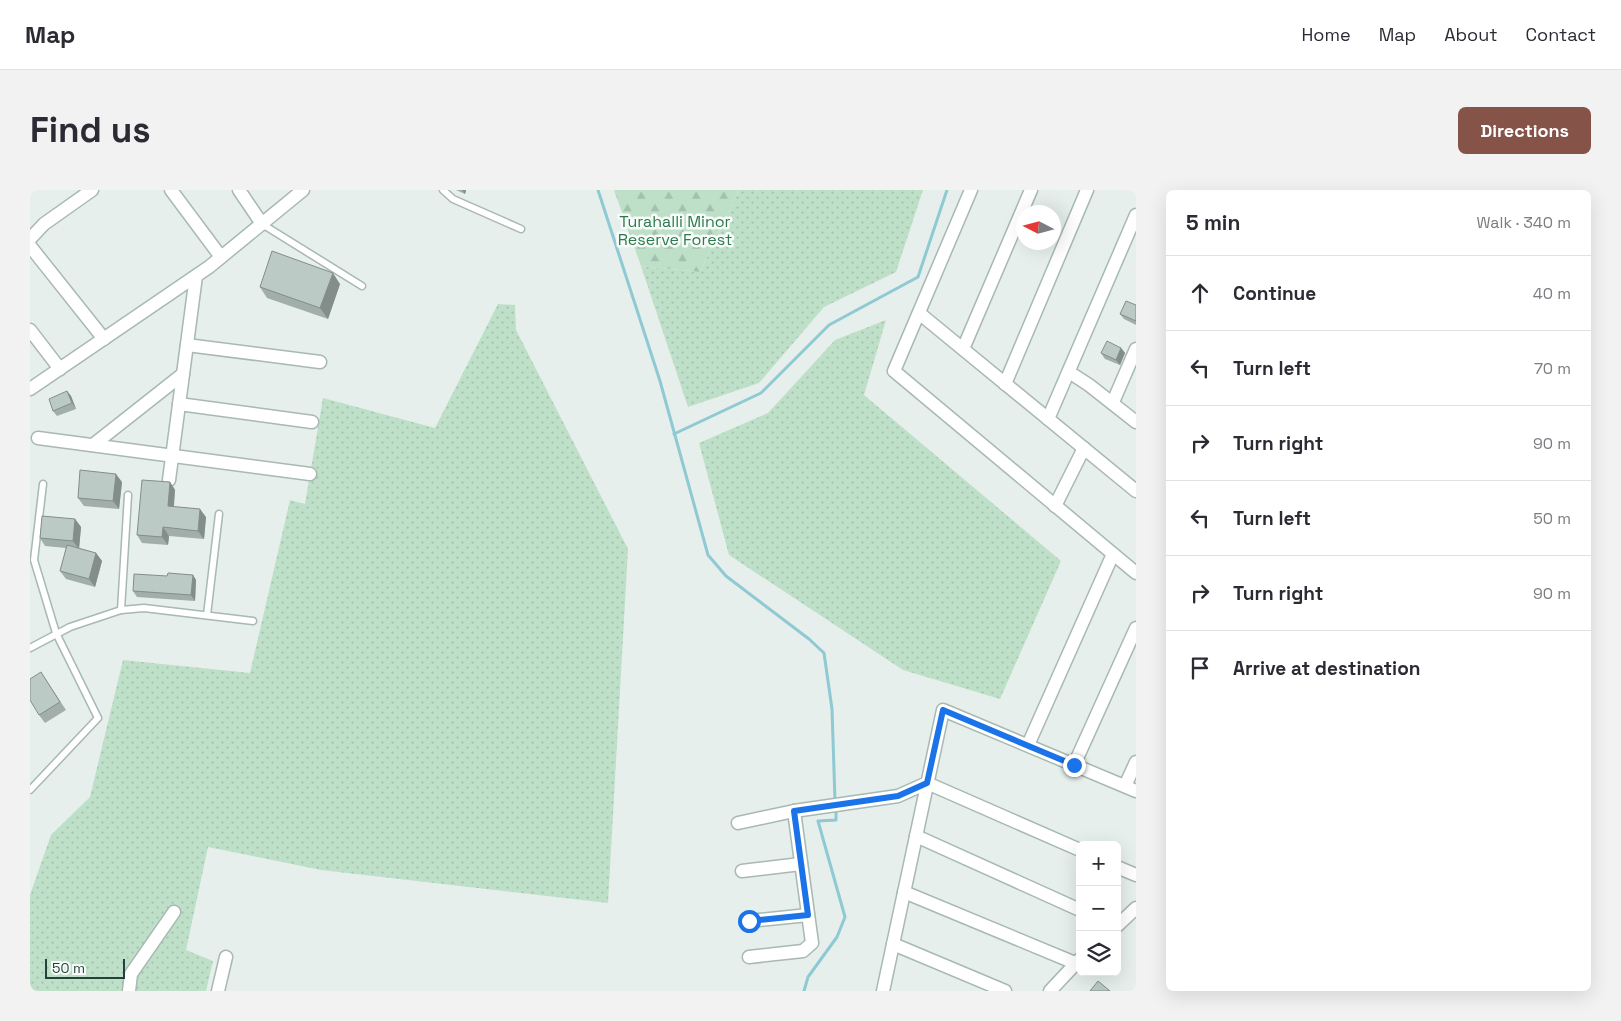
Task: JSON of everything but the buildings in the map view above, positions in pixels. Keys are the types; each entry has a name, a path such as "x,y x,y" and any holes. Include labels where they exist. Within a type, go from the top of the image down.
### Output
{"street":[{"path":"30,239 44,224 92,190"},
{"path":"172,190 221,257"},
{"path":"239,190 262,224"},
{"path":"971,190 894,371 1136,573"},
{"path":"963,349 1031,190"},
{"path":"1005,384 1087,190"},
{"path":"30,389 196,276 262,224 298,192"},
{"path":"1048,419 1136,215"},
{"path":"30,246 104,339"},
{"path":"169,480 196,276"},
{"path":"919,313 1136,491"},
{"path":"30,330 60,369"},
{"path":"187,345 320,362"},
{"path":"1112,402 1136,349"},
{"path":"1069,372 1112,402 1136,422"},
{"path":"93,445 183,374"},
{"path":"179,404 312,422"},
{"path":"38,438 310,474"},
{"path":"1055,506 1084,448"},
{"path":"1028,745 1113,554"},
{"path":"1074,765 1136,628"},
{"path":"883,991 943,710 1130,789 1136,762"},
{"path":"738,823 794,811 898,796 927,783 1076,848"},
{"path":"749,957 803,950 812,944 794,811"},
{"path":"916,836 1076,908"},
{"path":"742,871 801,864"},
{"path":"1121,869 1136,875"},
{"path":"904,892 1076,961"},
{"path":"1121,922 1136,908"},
{"path":"129,991 131,974 174,912"},
{"path":"749,921 808,915"},
{"path":"893,944 1005,991"},
{"path":"218,991 226,957"},
{"path":"1050,991 1076,962"}],"lane":[{"path":"443,190 454,199 521,229"},
{"path":"262,224 362,286"},
{"path":"30,790 98,718 56,633 34,560 43,484"},
{"path":"121,610 128,495"},
{"path":"206,615 219,514"},
{"path":"30,648 70,627 121,610 144,608 253,621"}],"green space":[{"name":"Turahalli Minor Reserve Forest","path":"614,190 739,190 700,272 641,266"},
{"path":"739,190 923,190 896,272 824,307 759,383 688,407 641,266 700,272"},
{"path":"498,304 515,305 516,330 628,549 608,903 321,870 208,847 186,950 213,961 206,991 30,991 30,895 51,835 90,797 123,660 250,673 290,500 305,504 323,398 435,428"},
{"path":"886,320 864,395 1061,561 1000,699 903,670 729,555 699,443 768,413 835,340"}],"waterway":[{"path":"598,190 660,381 708,555 726,576 809,639 824,653 832,709 835,801"},
{"path":"674,434 761,393 829,325 918,277 947,190"},
{"path":"804,991 808,977 837,937 845,917 818,821 836,820 836,809"}],"route":[{"path":"749,921 808,915 794,811 898,796 927,783 943,710 1074,765"}]}
